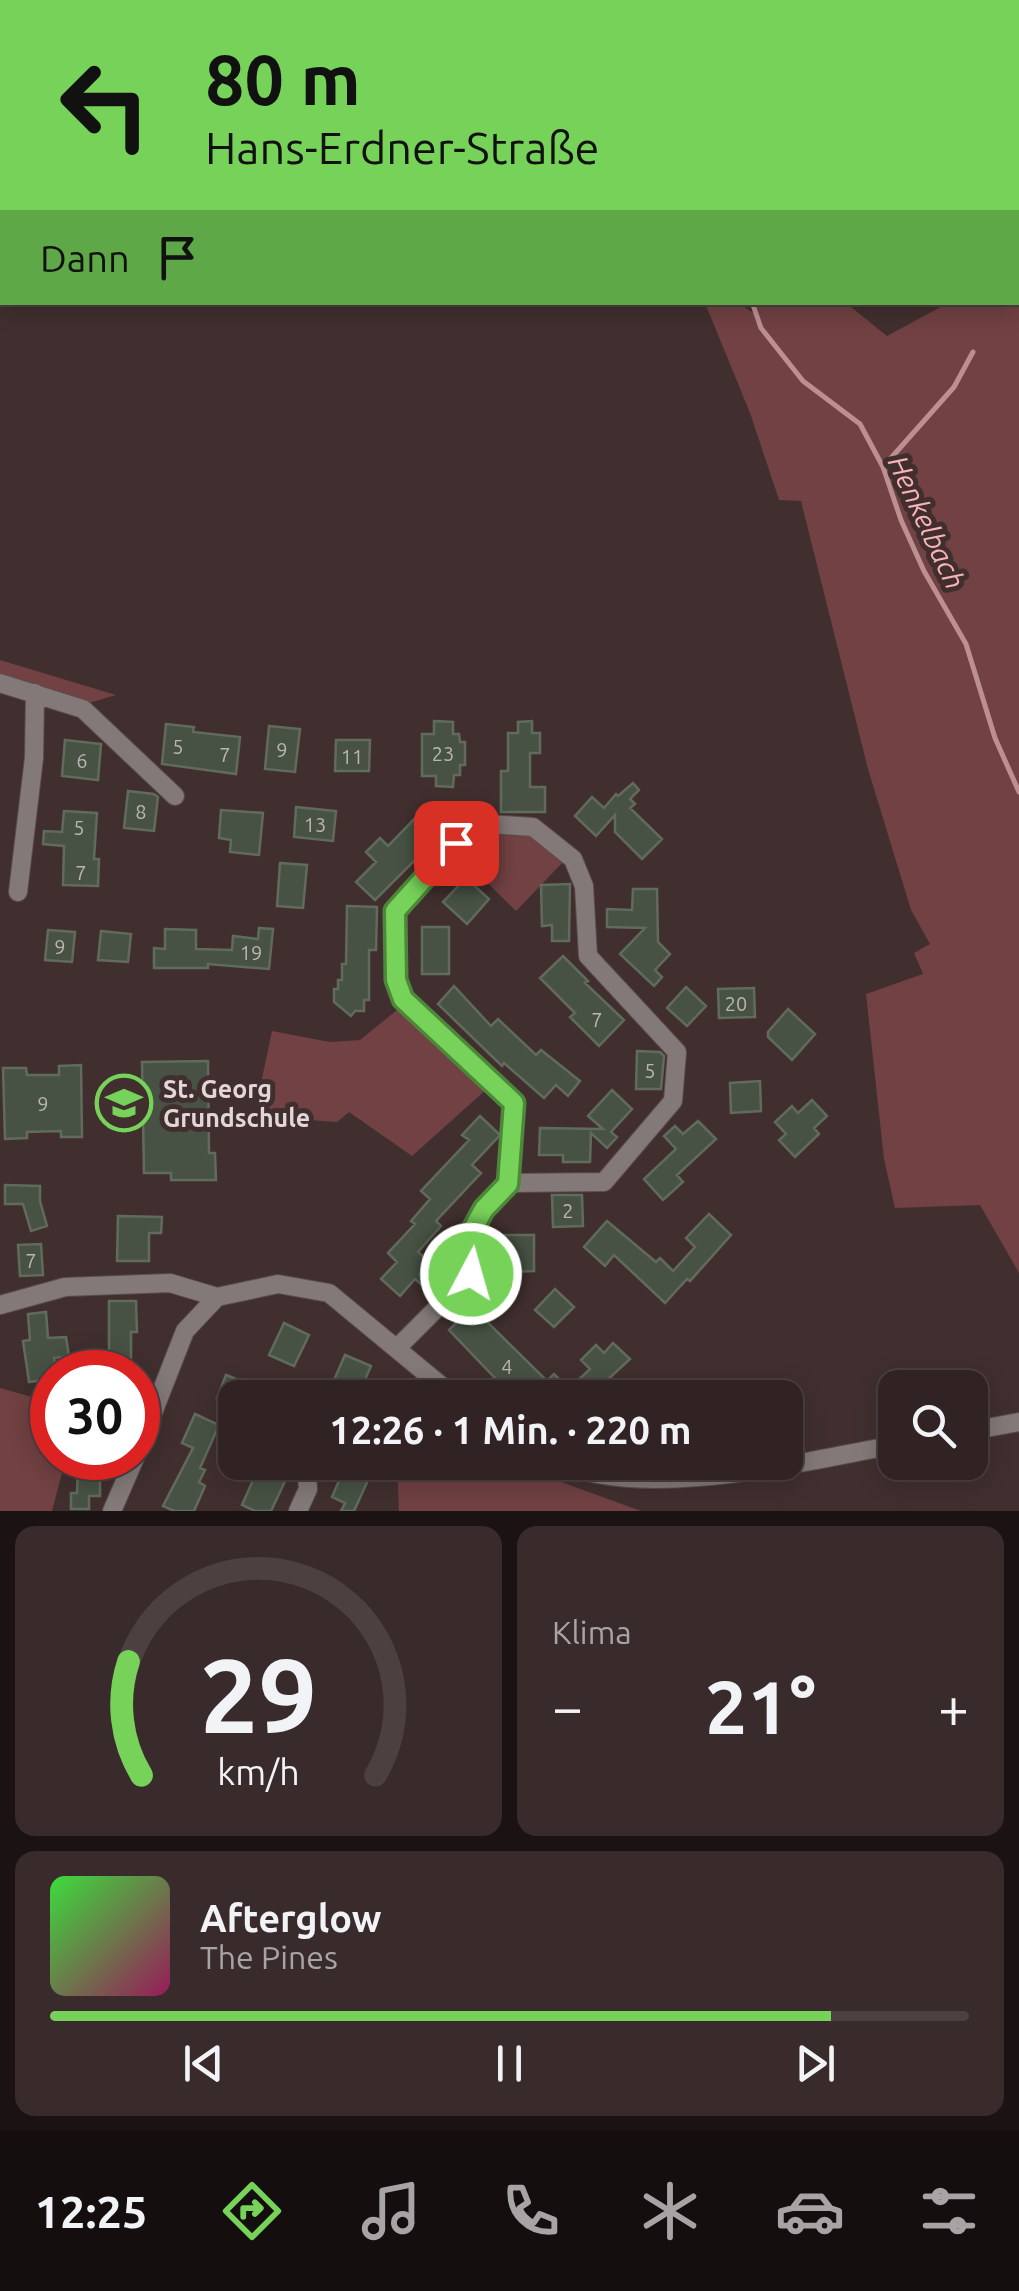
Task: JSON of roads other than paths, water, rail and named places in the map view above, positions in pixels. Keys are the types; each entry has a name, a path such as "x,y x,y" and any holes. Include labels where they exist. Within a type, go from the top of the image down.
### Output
{"street":[{"path":"0,683 83,709 175,796"},
{"path":"18,892 34,758 36,693"},
{"path":"398,1347 471,1274 474,1227 484,1209 508,1184 514,1103 403,999 396,980 395,911 474,823 533,827 573,859 584,886 588,956 677,1052 673,1101 604,1182 508,1184"},
{"path":"0,1306 65,1286 170,1283 217,1297 278,1284 329,1293 436,1380"},
{"path":"160,1394 185,1331 217,1297"},
{"path":"988,1428 1019,1422"},
{"path":"803,1461 878,1447"},
{"path":"112,1511 125,1480"},
{"path":"298,1511 308,1489 307,1480"}],"waterway":[{"name":"Henkelbach","path":"753,305 761,328 803,381 860,424 883,467 924,571 966,644 995,738 1019,792"},
{"path":"883,467 954,387 973,352"}],"place":[{"name":"St. Georg Grundschule","path":"124,1103"}]}
